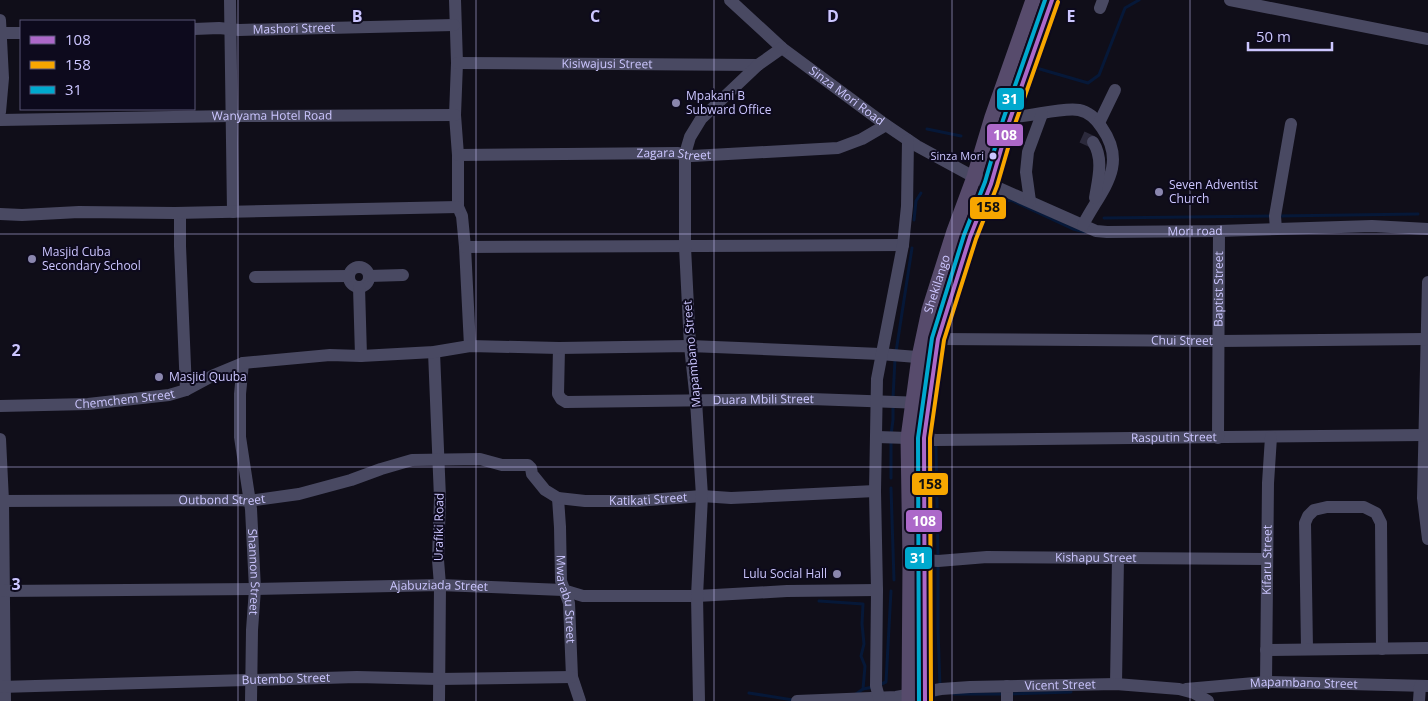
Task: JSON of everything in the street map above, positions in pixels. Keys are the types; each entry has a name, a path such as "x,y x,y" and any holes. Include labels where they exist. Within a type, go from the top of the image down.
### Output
{"main road":[{"name":"Shekilango","path":"909,698 910,561 908,438 919,357 929,310 954,231 1033,0"},
{"name":"Shekilango","path":"925,697 926,560 924,438 938,339 970,237 991,184 1011,117 1052,0"}],"street":[{"path":"230,0 233,212"},
{"path":"455,0 454,25 457,63 455,115 458,155 458,207 462,216 465,247 470,346"},
{"name":"Sinza Mori Road","path":"730,0 782,48 886,126 974,177"},
{"path":"1230,0 1428,39"},
{"path":"0,20 3,78 0,112"},
{"name":"Mashori Street","path":"195,29 239,30 454,25"},
{"path":"1,33 20,33"},
{"name":"Mapambano Street","path":"698,701 697,596 702,496 696,401 690,346 685,247 685,154 690,137 701,119 758,65 782,48"},
{"name":"Kisiwajusi Street","path":"457,63 758,65"},
{"path":"1099,123 1115,90"},
{"path":"1011,117 1080,110 1096,118 1113,149 1114,163 1110,178 1083,226"},
{"path":"1030,201 1026,172 1028,152 1042,114"},
{"name":"Wanyama Hotel Road","path":"0,120 455,115"},
{"path":"1276,229 1275,216 1291,124"},
{"name":"Zagara Street","path":"458,155 685,154 692,156 838,148 862,139 886,126"},
{"path":"880,699 876,686 877,590 874,491 877,437 876,400 880,354 903,245 907,206 908,140"},
{"path":"1092,142 1098,153 1100,166 1094,205"},
{"name":"Mori road","path":"974,177 1096,231 1220,231 1379,226 1428,229"},
{"path":"0,214 22,215 79,212 180,213 458,207"},
{"path":"180,213 186,390"},
{"name":"Baptist Street","path":"1218,438 1220,231"},
{"path":"465,247 903,245"},
{"path":"348,276 356,267 364,269 368,276 367,282 359,287"},
{"path":"368,276 403,275"},
{"path":"255,276 348,276"},
{"path":"348,276 351,284 359,287"},
{"path":"1428,282 1424,435 1428,539"},
{"path":"359,287 361,356"},
{"name":"Chui Street","path":"938,339 1219,341 1426,339"},
{"name":"Chemchem Street","path":"0,406 88,404 169,395 186,390 214,375 243,363 330,354 361,356 434,352 470,346 559,348 690,346 880,354 936,359"},
{"name":"Duara Mbili Street","path":"559,348 558,394 560,399 566,402 811,399 930,403"},
{"name":"Urafiki Road","path":"434,352 440,498 438,560 440,585 439,701"},
{"name":"Shannon Street","path":"243,363 240,384 240,437 249,502 255,589 252,630 251,701"},
{"name":"Rasputin Street","path":"924,438 935,440 1424,435"},
{"path":"877,437 908,438"},
{"name":"Kifaru Street","path":"1266,682 1266,559 1271,437"},
{"path":"0,439 3,687 6,701"},
{"path":"438,458 480,459 502,465 528,465 531,468 532,474 545,490 558,498"},
{"name":"Outbond Street","path":"2,501 241,500 249,502 299,494 351,480 381,468 412,460 438,458"},
{"name":"Katikati Street","path":"558,498 611,501 702,496 731,498 874,491"},
{"name":"Mwarabu Street","path":"558,498 561,581 569,603 572,677 580,701"},
{"path":"1307,649 1305,523 1308,516 1314,510 1327,507 1364,507 1376,512 1381,523 1382,649"},
{"name":"Kishapu Street","path":"926,560 938,561 987,557 1266,559"},
{"path":"1116,684 1118,558"},
{"name":"Ajabuziada Street","path":"2,591 440,585 564,590 583,596 697,596 787,591 877,590"},
{"path":"1266,650 1428,648"},
{"name":"Butembo Street","path":"3,687 357,677 439,679 572,677"},
{"name":"Mapambano Street","path":"1179,690 1266,682 1424,686"},
{"name":"Vicent Street","path":"797,701 925,697 941,689 970,686 1116,684 1179,690 1194,694 1208,701"},
{"path":"1007,686 1007,701"},
{"path":"1419,701 1424,686"}],"waterway":[{"path":"1033,67 1088,83 1099,75 1125,8 1139,0"},
{"path":"927,129 961,136"},
{"path":"914,220 916,201 921,193"},
{"path":"991,204 1011,200 1073,229 1085,232"},
{"path":"1278,216 1418,214"},
{"path":"1104,218 1272,216"},
{"path":"896,352 912,248"},
{"path":"893,398 895,359"},
{"path":"891,435 893,404"},
{"path":"891,441 891,478"},
{"path":"936,447 938,557"},
{"path":"891,488 894,580"},
{"path":"938,563 940,687"},
{"path":"879,685 886,682 891,591"},
{"path":"819,601 863,604 864,644 861,656 865,666 863,689"},
{"path":"856,694 863,689 873,687"},
{"path":"1009,694 1071,692"},
{"path":"749,693 793,700"},
{"path":"954,694 1003,694"},
{"path":"933,701 933,697 937,695"}],"tunnel":[{"path":"1082,137 1093,142"}],"transit line":[{"name":"31","path":"919,701 918,438 932,338 964,235 985,182 1003,120 1045,0"},
{"name":"108","path":"925,701 924,438 938,339 970,237 991,184 1009,122 1052,0"},
{"name":"158","path":"931,701 930,438 944,340 976,239 997,186 1015,124 1058,2"}],"place":[{"name":"Mpakani B Subward Office","path":"676,103"},
{"name":"Sinza Mori","path":"993,156"},
{"name":"Seven Adventist Church","path":"1159,192"},
{"name":"Masjid Cuba Secondary School","path":"32,259"},
{"name":"Masjid Quuba","path":"159,377"},
{"name":"Lulu Social Hall","path":"837,574"}]}
